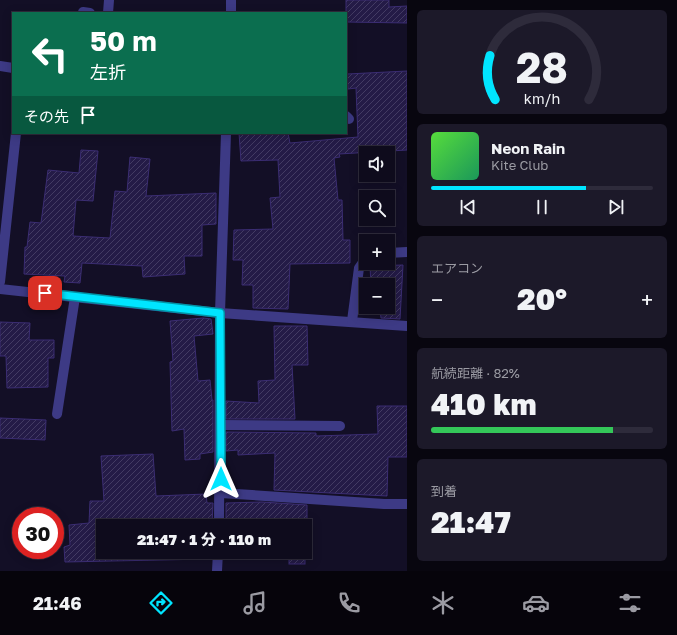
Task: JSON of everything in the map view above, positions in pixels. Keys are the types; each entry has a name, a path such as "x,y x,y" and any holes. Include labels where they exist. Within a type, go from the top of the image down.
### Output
{"street":[{"path":"108,12 109,0"},
{"path":"231,0 231,12"},
{"path":"0,66 12,68"},
{"path":"0,282 5,194 16,134"},
{"path":"219,519 221,493 220,313 226,134"},
{"path":"395,253 407,252"},
{"path":"352,321 359,268"},
{"path":"0,288 220,313 407,326"},
{"path":"57,414 75,297"},
{"path":"221,425 340,426"},
{"path":"221,493 384,504 407,504"},
{"path":"217,571 218,559"}],"building":[{"path":"346,0 389,0 389,7 407,6 407,23 347,22"},
{"path":"407,71 407,150 395,151 395,146 359,146 359,153 339,154 340,157 334,158 338,200 342,200 343,240 350,240 350,263 290,264 288,309 253,308 253,285 242,285 243,260 233,260 234,230 273,229 270,198 280,197 278,160 241,161 239,134 288,134 290,143 358,137 356,88 348,89 347,74"},
{"path":"81,150 98,151 93,201 76,200 73,236 110,238 115,191 127,192 130,157 150,159 146,196 216,193 216,224 202,225 202,256 184,256 185,274 143,277 142,266 82,263 80,283 64,282 65,276 24,274 25,247 27,247 30,222 41,223 48,170 79,173"},
{"path":"395,265 403,265 400,319 381,318 381,314 395,314 395,278 371,278 370,270 395,270"},
{"path":"203,318 211,319 213,334 194,336 198,381 210,380 213,400 213,452 200,454 200,459 185,460 184,429 172,431 170,362 173,361 170,321"},
{"path":"0,322 30,323 29,340 54,340 54,358 48,358 48,387 7,388 6,356 0,356"},
{"path":"274,326 307,326 308,365 292,365 295,419 226,419 226,401 259,403 258,381 275,380"},
{"path":"377,406 407,406 407,457 388,457 387,496 274,490 275,453 238,455 238,450 226,451 226,432 316,433 316,436 378,434"},
{"path":"0,418 46,420 45,440 0,438"},
{"path":"153,454 156,496 206,494 207,503 213,503 212,519 96,519 96,559 207,559 65,562 64,547 70,545 69,525 89,523 90,501 104,501 101,456"},
{"path":"262,502 307,505 307,519 226,519 226,503"},
{"path":"289,559 305,559 305,564 289,564"}],"route":[{"path":"45,293 220,313 221,479"}]}
